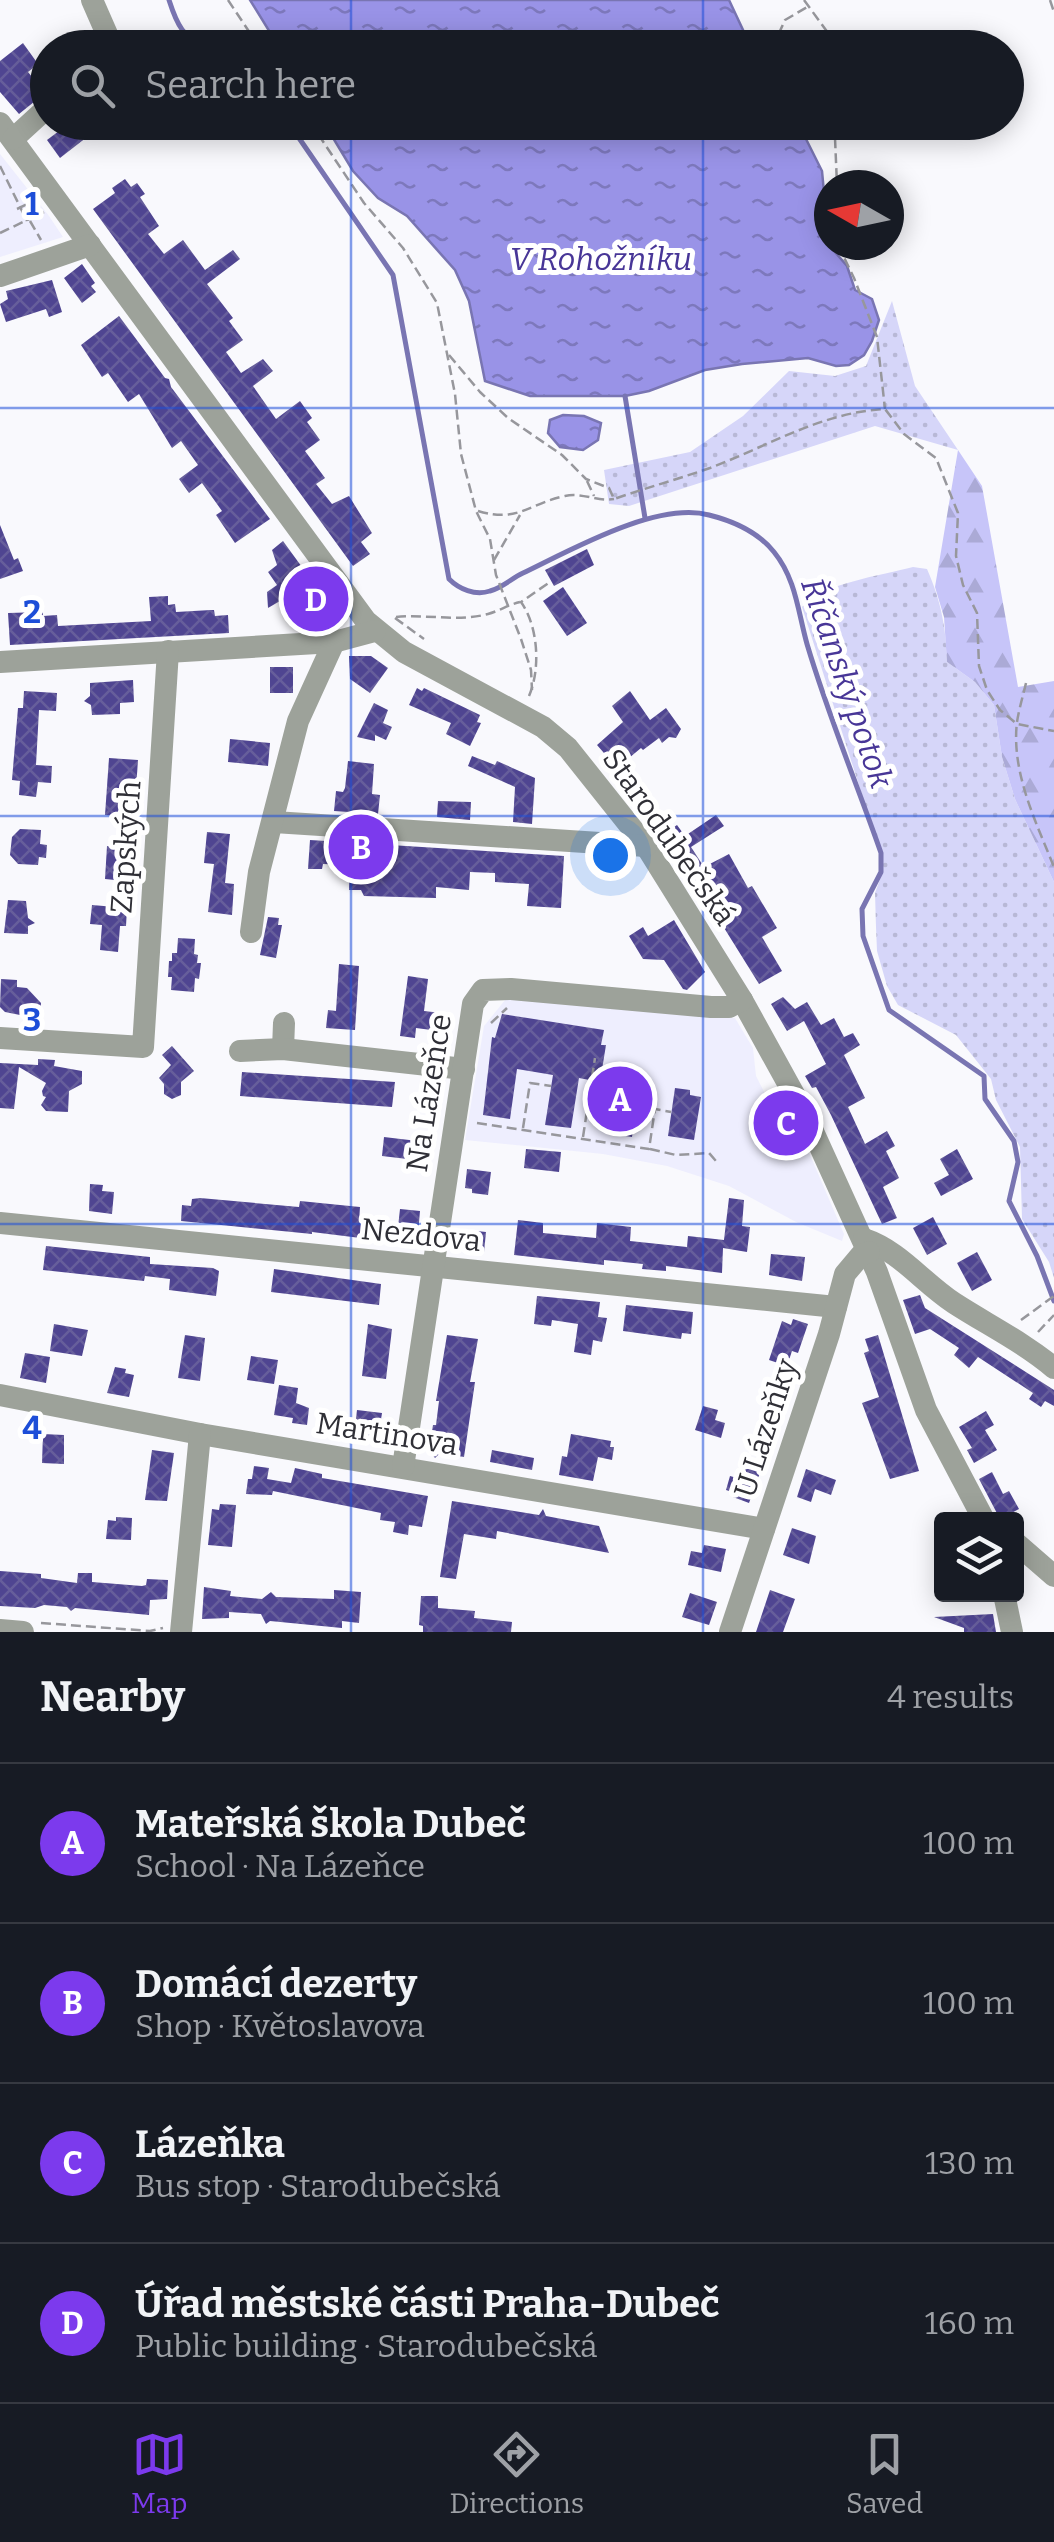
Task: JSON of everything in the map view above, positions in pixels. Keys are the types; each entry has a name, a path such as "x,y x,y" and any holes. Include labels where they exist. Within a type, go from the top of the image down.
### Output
{"street":[{"path":"92,0 105,30"},
{"path":"7,131 30,118"},
{"name":"Starodubečská","path":"7,131 375,631 419,660 520,712 568,748 646,846 742,1000 806,1116 866,1245 926,1410 980,1512"},
{"path":"0,276 90,245"},
{"path":"0,662 334,642 375,631"},
{"path":"252,932 259,872 298,722 334,642"},
{"name":"Zapských","path":"0,1038 143,1047 168,651"},
{"path":"274,822 646,846"},
{"name":"Na Lázeňce","path":"403,1467 474,1004 483,990 711,1007 729,1007 742,1000"},
{"path":"283,1049 284,1023"},
{"path":"240,1051 283,1049 464,1069"},
{"name":"Nezdova","path":"0,1223 836,1307"},
{"path":"866,1245 894,1253 953,1302 1026,1345 1054,1368"},
{"name":"U Lázeňky","path":"730,1632 844,1274 866,1245"},
{"name":"Martinova","path":"0,1395 200,1434 764,1530"},
{"path":"174,1629 200,1434"},
{"path":"1024,1550 1054,1576"},
{"path":"1006,1602 1012,1632"},
{"path":"0,1630 30,1628"}],"path":[{"path":"228,0 248,30"},
{"path":"804,0 827,30"},
{"path":"1050,0 1054,12"},
{"path":"780,30 785,20 810,6"},
{"path":"322,140 364,203 404,248 436,303 449,355 461,454 476,511 490,540 496,575 531,670 532,690"},
{"path":"835,140 836,170"},
{"path":"0,166 19,208 45,246"},
{"path":"19,208 40,198"},
{"path":"0,234 50,210"},
{"path":"845,260 877,337 886,409 904,434 936,458 958,513 956,556 963,585 977,613 980,666 986,690 1016,724 1054,731"},
{"path":"449,355 508,418 562,455 586,479 595,497"},
{"path":"476,511 495,516 521,514 563,496 614,499 712,467 829,419 862,410 886,409"},
{"path":"586,479 609,488 614,499"},
{"path":"494,561 521,514"},
{"path":"424,639 394,618 490,614 521,602 550,582"},
{"path":"520,712 532,690 536,666 532,624 521,602"},
{"path":"1026,683 1016,724 1020,768 1032,816 1054,866"},
{"path":"490,1024 506,1008 521,1008"},
{"path":"582,1139 594,1058"},
{"path":"523,1130 530,1083 551,1086"},
{"path":"591,1092 612,1096"},
{"path":"649,1149 655,1109 672,1112"},
{"path":"467,1122 676,1155 709,1152 716,1159 721,1154"},
{"path":"1005,1333 1010,1324 1054,1296"},
{"path":"1026,1345 1054,1315"},
{"path":"30,1628 174,1629"}],"shaded area":[{"path":"0,154 49,216 63,237 0,257"},
{"path":"892,301 915,386 958,450 875,426 629,506 609,504 604,470 690,452 743,416 789,371 835,376 866,366"},
{"path":"913,567 927,569 932,581 942,614 947,662 975,682 994,705 1002,757 1015,799 1054,882 1054,1278 1049,1262 1022,1219 1020,1147 996,1100 991,1079 956,1035 898,1005 887,986 877,951 876,927 875,893 883,871 882,857 802,607 837,586"},
{"path":"510,994 735,1018 753,1048 756,1076 782,1127 807,1148 844,1234 842,1241 796,1222 729,1186 667,1166 603,1154 465,1140 484,1026"}],"green space":[{"path":"958,450 982,486 1018,687 1054,681 1054,882 1015,799 1002,757 994,705 975,682 947,662 944,617 935,587"}],"water":[{"path":"250,0 729,0 743,30 269,30"},
{"name":"V Rohožníku","path":"334,140 806,140 822,170 814,170 814,260 842,260 855,290 872,299 879,320 864,355 849,365 836,366 808,358 742,364 705,370 625,396 530,396 485,381 469,301 455,270 407,216 378,198 353,171"},
{"path":"563,415 584,416 601,423 598,440 583,450 560,447 548,433 550,420"}],"building":[{"path":"23,43 30,53 30,105 19,114 0,92 0,61"},
{"path":"47,140 83,140 60,158"},
{"path":"125,179 131,187 137,183 145,194 140,197 159,226 148,234 164,254 183,240 205,270 233,250 240,259 207,284 233,318 229,321 243,340 226,352 241,373 263,359 273,371 253,386 276,419 300,401 312,418 307,422 320,440 305,451 325,478 316,484 332,504 349,496 372,533 361,542 370,554 353,566 93,209 115,193 112,188"},
{"path":"82,264 95,283 91,286 96,292 82,303 64,278"},
{"path":"52,280 62,312 49,317 46,309 6,322 0,304 8,299 6,291"},
{"path":"119,316 270,519 235,543 216,515 222,511 202,483 189,493 179,479 198,465 181,441 172,448 139,394 128,402 108,373 102,377 81,345"},
{"path":"0,525 14,560 18,558 23,571 0,579"},
{"path":"283,541 339,618 334,626 312,628 292,594 268,608 267,592 277,585 268,572 277,565 272,550"},
{"path":"587,549 594,565 554,586 545,570"},
{"path":"563,587 587,623 567,636 543,601"},
{"path":"168,596 168,605 175,604 176,612 214,610 215,616 228,615 229,633 10,645 8,613 57,615 58,626 151,621 149,597"},
{"path":"349,656 371,656 388,668 370,693 350,679"},
{"path":"270,667 293,667 293,693 270,693"},
{"path":"133,680 134,702 120,703 120,714 92,715 91,705 84,701 90,696 90,683"},
{"path":"417,688 480,715 477,722 481,723 470,746 446,734 451,723 409,705"},
{"path":"24,691 57,693 56,711 39,710 36,765 52,766 51,783 38,782 36,797 19,795 20,781 12,780 18,708 23,708"},
{"path":"630,691 650,720 666,708 681,729 676,738 669,737 662,743 659,738 617,768 597,745 623,722 612,706"},
{"path":"374,703 388,710 383,723 392,727 386,740 375,735 375,741 357,737"},
{"path":"230,739 270,743 268,766 228,762"},
{"path":"472,756 495,765 497,761 535,778 532,824 513,822 515,787 468,766"},
{"path":"109,758 138,760 134,817 105,815"},
{"path":"348,761 374,764 372,794 380,795 378,814 334,811 336,791 343,792 345,788"},
{"path":"438,801 471,802 470,820 437,817"},
{"path":"716,815 724,826 691,847 704,867 729,854 777,928 762,937 782,971 759,984 665,833 677,825 685,836"},
{"path":"20,829 41,830 40,844 47,845 46,858 39,857 38,865 18,864 10,855 12,837"},
{"path":"207,832 230,834 225,883 234,884 232,915 208,912 214,864 204,863"},
{"path":"310,840 564,856 561,908 527,906 529,884 495,882 495,873 470,872 469,890 436,887 436,898 364,896 361,890 349,890 350,865 323,864 322,869 308,869"},
{"path":"107,846 131,848 125,881 105,879"},
{"path":"8,900 26,901 28,918 35,923 28,926 28,934 4,933"},
{"path":"92,905 127,908 126,926 120,926 118,952 100,950 102,925 90,924"},
{"path":"268,917 279,918 278,925 282,925 276,958 260,955"},
{"path":"674,920 705,972 687,990 664,960 643,959 629,936 643,927 648,936"},
{"path":"178,938 195,939 194,954 198,955 197,963 201,963 194,992 171,990 169,961 172,953 177,953"},
{"path":"339,964 359,966 355,1030 326,1028 328,1010 336,1011"},
{"path":"408,976 428,979 424,1011 442,1013 439,1031 416,1028 415,1038 400,1036"},
{"path":"1,979 17,980 17,987 27,988 41,1003 40,1014 35,1013 35,1018 5,1012 0,1007"},
{"path":"783,997 795,1009 807,1002 821,1025 834,1018 844,1037 853,1033 860,1045 844,1055 865,1098 848,1107 865,1144 887,1131 895,1146 886,1151 899,1178 883,1187 897,1218 882,1224 831,1115 816,1087 812,1088 805,1076 826,1064 804,1021 787,1031 771,1004"},
{"path":"502,1014 604,1030 601,1045 606,1045 600,1082 579,1078 571,1128 545,1125 553,1075 517,1069 510,1119 483,1115 492,1037 495,1038"},
{"path":"172,1046 194,1071 181,1082 181,1095 172,1099 164,1094 159,1078 171,1065 162,1055"},
{"path":"38,1059 55,1060 54,1066 82,1071 82,1084 69,1091 68,1112 46,1111 41,1105 46,1097 42,1091 46,1083 19,1067 14,1109 0,1108 0,1063 38,1065"},
{"path":"242,1072 395,1082 392,1107 240,1096"},
{"path":"614,1079 640,1084 632,1137 606,1133"},
{"path":"675,1088 690,1090 690,1095 701,1097 694,1140 668,1136"},
{"path":"384,1137 426,1142 424,1161 382,1156"},
{"path":"526,1149 561,1152 559,1172 524,1168"},
{"path":"957,1149 973,1179 941,1196 934,1183 949,1175 940,1159"},
{"path":"467,1169 491,1172 488,1195 465,1188"},
{"path":"90,1184 103,1185 102,1191 114,1192 112,1214 89,1211"},
{"path":"729,1198 744,1200 742,1226 750,1227 747,1252 723,1248 722,1273 514,1255 518,1220 543,1223 543,1233 596,1238 597,1223 631,1227 630,1241 687,1247 688,1236 724,1240"},
{"path":"192,1199 299,1207 300,1201 360,1207 359,1222 398,1227 400,1209 420,1211 417,1245 181,1221 182,1205 191,1206"},
{"path":"933,1217 947,1244 927,1255 913,1228"},
{"path":"458,1229 486,1232 484,1252 456,1249"},
{"path":"46,1246 150,1257 150,1264 213,1268 219,1271 216,1296 169,1290 170,1279 145,1276 144,1281 43,1270"},
{"path":"977,1252 992,1280 972,1291 957,1263"},
{"path":"771,1254 805,1257 802,1281 769,1275"},
{"path":"274,1269 381,1284 379,1305 271,1292"},
{"path":"920,1295 925,1308 1054,1390 1054,1406 1045,1401 1041,1407 1029,1399 1033,1393 978,1357 969,1368 954,1355 959,1348 930,1329 915,1334 903,1300"},
{"path":"537,1296 600,1302 598,1317 607,1318 602,1342 593,1340 591,1355 574,1352 578,1324 552,1320 551,1326 534,1324"},
{"path":"626,1305 693,1312 691,1334 682,1333 681,1339 623,1331"},
{"path":"793,1319 808,1324 798,1353 792,1351 787,1366 769,1360 782,1321 791,1325"},
{"path":"54,1324 88,1330 82,1356 50,1351"},
{"path":"368,1324 392,1329 386,1379 362,1376"},
{"path":"185,1335 205,1338 200,1381 178,1378"},
{"path":"447,1335 478,1339 470,1382 475,1382 464,1457 440,1453 435,1458 429,1450 436,1425"},
{"path":"878,1335 919,1471 890,1479 862,1403 879,1397 864,1353 869,1351 865,1339"},
{"path":"25,1353 50,1357 46,1383 20,1378"},
{"path":"251,1356 278,1360 274,1384 247,1380"},
{"path":"115,1367 134,1375 129,1397 107,1393"},
{"path":"279,1385 298,1388 296,1403 309,1408 307,1425 274,1415"},
{"path":"703,1406 718,1410 715,1420 725,1423 721,1438 695,1430"},
{"path":"357,1410 382,1413 378,1439 354,1436"},
{"path":"986,1411 994,1425 985,1430 997,1450 974,1463 967,1450 972,1448 959,1427"},
{"path":"43,1434 64,1435 64,1464 42,1463"},
{"path":"571,1434 611,1441 610,1447 614,1447 612,1460 598,1457 593,1481 559,1475"},
{"path":"152,1450 174,1453 167,1501 145,1500"},
{"path":"492,1450 534,1458 532,1470 490,1462"},
{"path":"746,1461 762,1467 749,1503 726,1490 730,1476 737,1478"},
{"path":"254,1466 269,1468 267,1479 291,1483 295,1468 322,1474 322,1478 428,1496 422,1527 409,1525 408,1535 393,1532 395,1522 380,1520 381,1513 273,1491 272,1495 246,1494"},
{"path":"806,1469 836,1480 831,1495 815,1489 811,1502 797,1497"},
{"path":"992,1472 1003,1494 1009,1491 1019,1509 996,1512 979,1479"},
{"path":"452,1501 539,1515 543,1509 546,1516 599,1526 609,1553 497,1531 496,1539 464,1534 456,1579 440,1577"},
{"path":"220,1504 236,1505 232,1547 208,1545 212,1509 219,1510"},
{"path":"116,1517 132,1518 131,1540 106,1539 108,1520 116,1521"},
{"path":"792,1528 816,1536 809,1564 783,1555"},
{"path":"704,1545 726,1549 721,1572 688,1565 691,1551 702,1553"},
{"path":"0,1571 41,1574 41,1578 77,1583 78,1573 92,1573 92,1582 142,1586 147,1579 168,1580 167,1599 150,1600 149,1615 75,1608 71,1611 67,1607 44,1605 0,1606"},
{"path":"204,1587 231,1591 230,1596 262,1599 271,1592 276,1597 334,1599 334,1590 361,1592 359,1623 342,1621 342,1628 270,1621 266,1624 261,1614 229,1612 229,1618 202,1619"},
{"path":"770,1590 795,1599 783,1632 756,1632"},
{"path":"690,1593 717,1602 709,1625 682,1617"},
{"path":"421,1596 438,1596 438,1608 475,1611 474,1618 512,1622 511,1632 423,1632 419,1625"},
{"path":"993,1614 996,1632 964,1632 964,1628 934,1617"}],"waterway":[{"name":"Říčanský potok","path":"169,0 182,30"},
{"name":"Říčanský potok","path":"300,140 393,275 449,579 453,583 473,592 490,591 614,530 665,515 688,513 718,517 744,528 768,545 781,562 792,585 824,697 881,853 881,872 862,909 863,936 889,1010 984,1076 985,1099 1014,1141 1018,1162 1009,1201 1054,1301"},
{"path":"625,396 645,518"}],"place":[{"name":"Úřad městské části Praha-Dubeč","path":"316,599"},
{"name":"Domácí dezerty","path":"361,847"},
{"name":"Mateřská škola Dubeč","path":"620,1099"},
{"name":"Lázeňka","path":"786,1123"}]}
